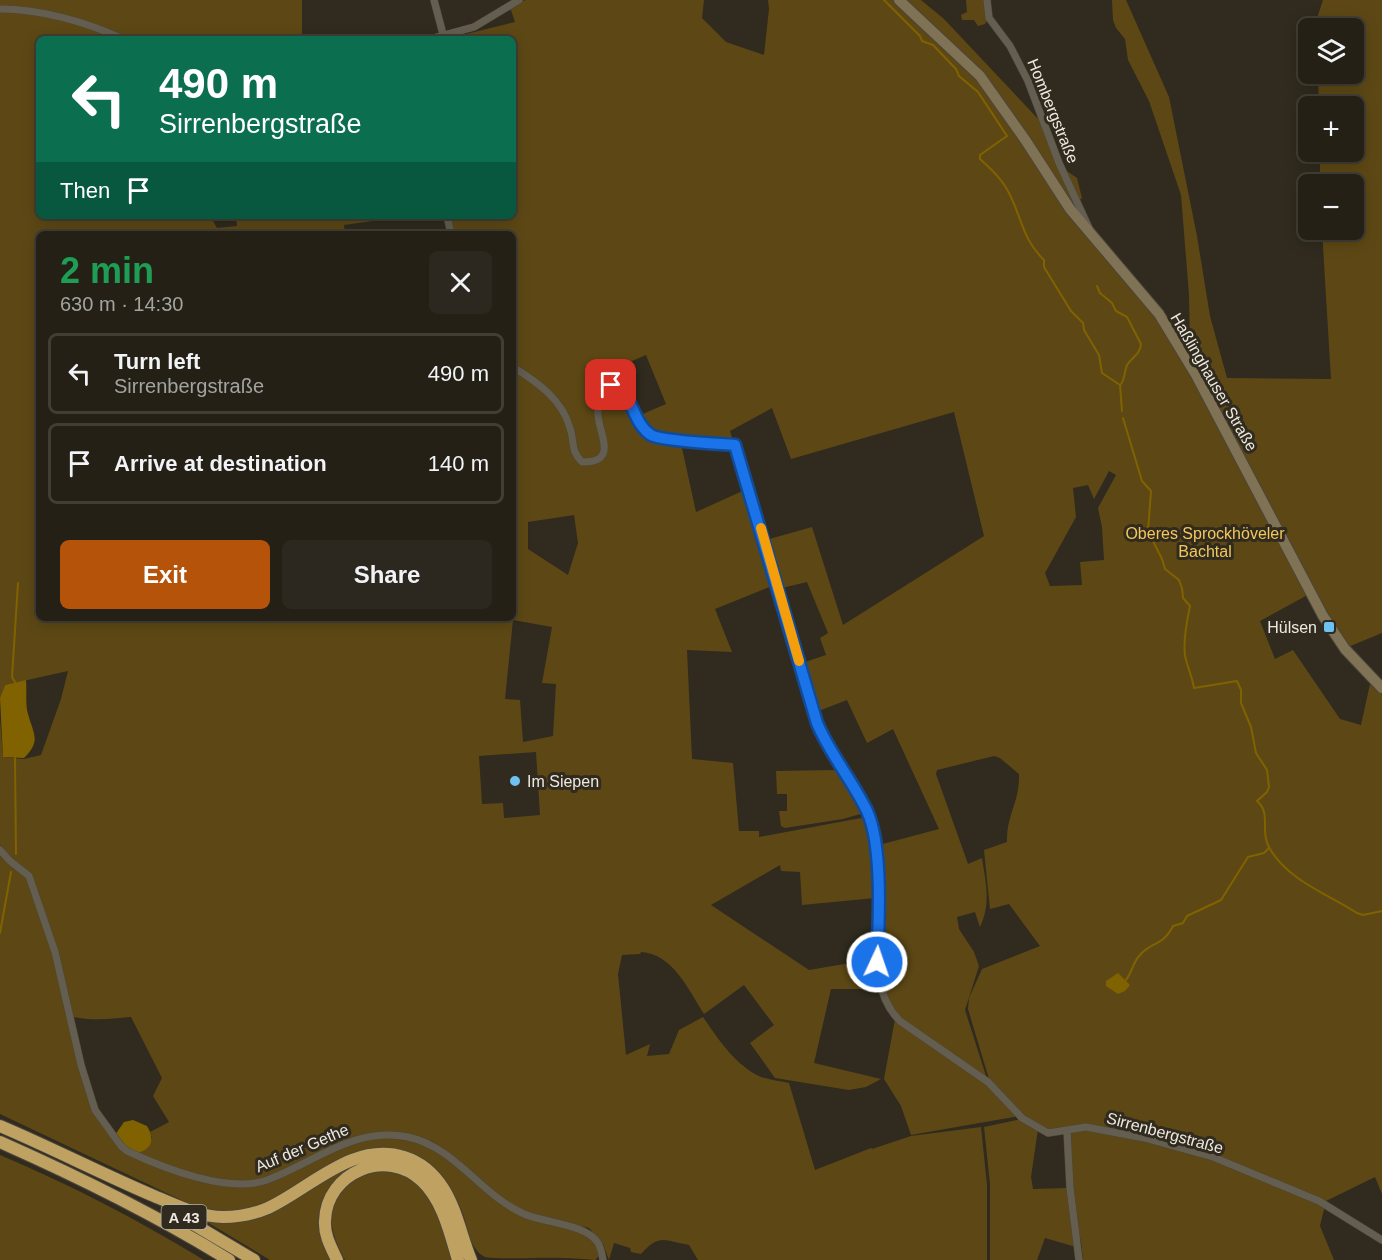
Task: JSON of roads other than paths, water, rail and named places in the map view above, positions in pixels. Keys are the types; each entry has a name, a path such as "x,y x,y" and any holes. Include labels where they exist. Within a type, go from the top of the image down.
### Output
{"highway":[{"name":"A 43","path":"0,1126 112,1178 254,1260"},
{"name":"A 43","path":"0,1142 136,1207 184,1232 229,1260"},
{"path":"112,1178 199,1214 222,1217 240,1216 268,1208 346,1162 378,1154 396,1155 410,1159 424,1167 441,1185 450,1201 468,1254 481,1260"},
{"path":"337,1260 327,1239 325,1224 329,1199 338,1185 348,1177 362,1168 380,1164 408,1170 427,1186 443,1212 458,1260"},
{"path":"136,1207 214,1260"}],"main road":[{"name":"Haßlinghauser Straße","path":"899,0 980,76 1070,209 1144,296 1173,336 1201,384 1323,616 1345,649 1382,688"}],"street":[{"path":"434,0 444,36"},
{"path":"447,36 474,27 519,0"},
{"name":"Hombergstraße","path":"987,0 989,18 1010,46 1028,81 1055,155 1086,220 1090,235"},
{"path":"0,9 15,9 61,17 115,36"},
{"name":"Sirrenbergstraße","path":"516,369 553,397 571,429 575,455 582,462 599,459 605,449 605,438 598,416 600,400 611,385 619,387 624,392 641,428 654,437 735,445 817,723 825,741 868,813 873,830 879,902 877,962 879,979 889,1008 900,1021 988,1082 1022,1118 1048,1133 1086,1126 1144,1138 1213,1157 1311,1198 1382,1240"},
{"name":"Auf der Gethe","path":"0,850 29,876 55,952 81,1065 95,1110 127,1151 206,1180 238,1185 266,1181 333,1148 362,1138 384,1135 408,1137 437,1149 486,1190 516,1210 544,1221 585,1230 599,1243 603,1260"},
{"path":"1067,1130 1070,1188 1079,1260"}],"waterway":[{"path":"884,0 920,36 922,41 933,45 956,69 959,76 978,92 1007,136 980,155 980,159 1007,190 1027,237 1044,260 1044,267 1071,311 1083,323 1084,330 1099,355 1102,373 1120,385 1122,411"},
{"path":"1097,286 1100,293 1112,303 1116,311 1127,317 1141,344 1127,365 1121,384"},
{"path":"1123,418 1142,481 1151,491 1148,531 1165,569 1179,580 1183,598 1190,606 1185,648 1194,688 1237,681 1241,690 1241,703 1251,727 1256,753 1267,770 1269,787 1257,801 1264,811 1265,836 1270,849 1278,860 1298,878 1357,913 1363,915 1382,911"},
{"path":"15,682 12,677 18,583"},
{"path":"15,758 16,854"},
{"path":"1126,980 1144,951 1161,941 1173,926 1183,923 1187,916 1221,900 1248,857 1264,853 1269,848"},
{"path":"0,933 11,872"}],"place":[{"name":"Hülsen","path":"1329,627"},
{"name":"Im Siepen","path":"515,781"}],"park label":[{"name":"Oberes Sprockhöveler Bachtal","path":"1205,542"}]}
